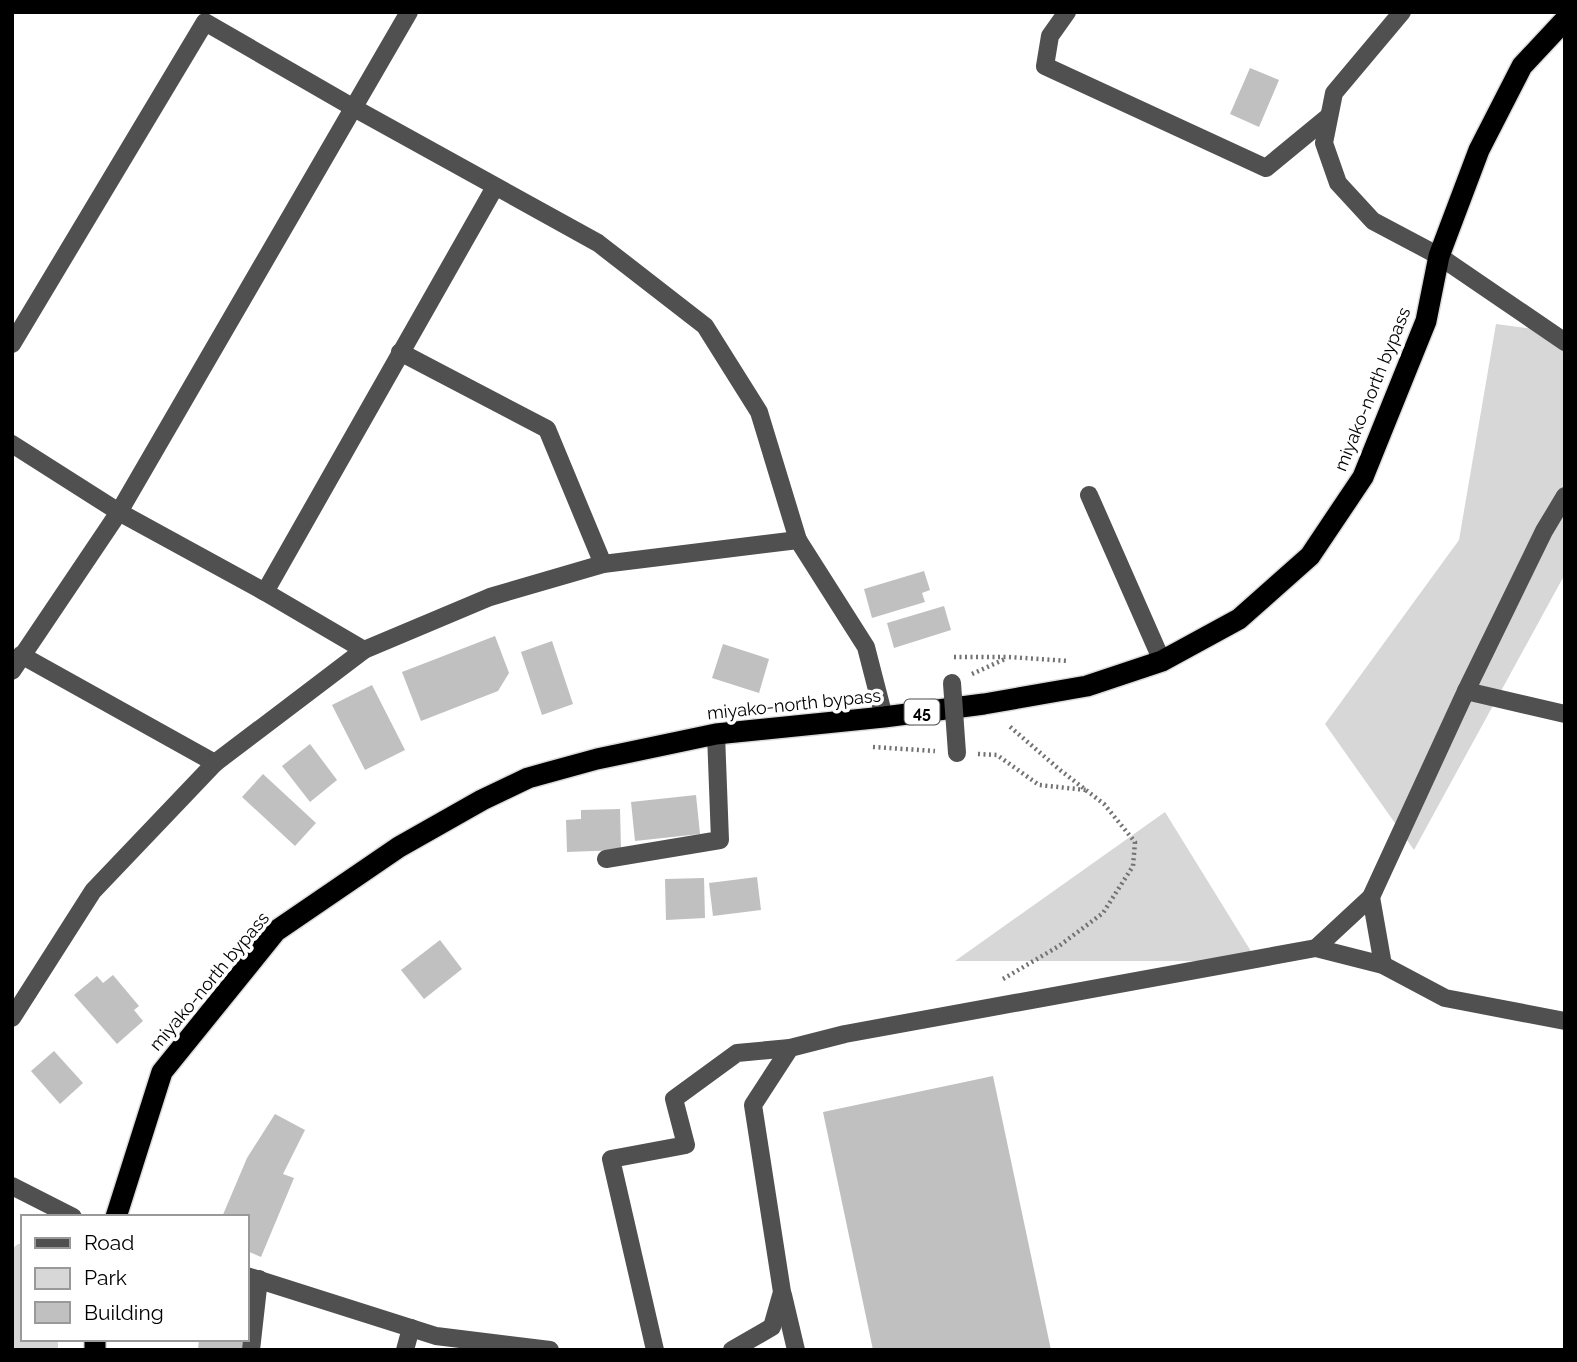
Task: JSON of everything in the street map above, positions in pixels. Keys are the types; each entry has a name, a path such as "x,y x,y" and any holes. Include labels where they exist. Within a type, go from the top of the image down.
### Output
{"highway":[{"name":"miyako-north bypass","path":"117,1215 162,1072 276,931 398,847 482,800 528,778 597,759 716,734 884,717 984,704 1087,686 1162,661 1239,620 1310,555 1363,477 1426,321 1439,256 1479,150 1522,66 1565,20"}],"street":[{"path":"12,671 119,512 409,12"},
{"path":"1067,12 1050,36 1045,66 1266,168 1328,117"},
{"path":"1402,12 1334,93 1324,143 1338,183 1373,221 1439,256 1565,342"},
{"path":"12,344 205,22 597,243 705,326 759,412 799,541 866,647 884,717"},
{"path":"265,592 495,187"},
{"path":"400,352 547,429 603,564"},
{"path":"12,444 119,512 364,650"},
{"path":"1089,495 1162,661"},
{"path":"1316,948 1371,897 1466,691 1544,531 1565,496"},
{"path":"12,1018 18,993 93,891 215,763 364,650 490,597 603,564 799,541"},
{"path":"22,655 215,763"},
{"path":"953,683 957,753"},
{"path":"1466,691 1565,714"},
{"path":"606,859 720,840 716,734"},
{"path":"1371,897 1383,965"},
{"path":"656,1350 611,1159 686,1145 674,1099 737,1054 790,1048 845,1034 1316,948 1383,965 1445,998 1565,1021"},
{"path":"790,1048 753,1105 782,1292 796,1350"},
{"path":"12,1186 69,1215"},
{"path":"251,1350 253,1278 436,1336 550,1350"},
{"path":"732,1350 772,1327 782,1292"},
{"path":"405,1350 411,1328"}],"path":[{"path":"952,657 1072,661"},
{"path":"953,683 1009,657"},
{"path":"984,704 1104,804 1135,842 1133,866 1103,913 1059,946 1000,981"},
{"path":"873,747 997,755 1039,785 1087,790"}],"green space":[{"path":"1496,324 1565,333 1565,574 1414,850 1325,724 1459,540"},
{"path":"1165,812 1257,961 955,961"},
{"path":"21,1244 21,1341 58,1341 58,1350 12,1350 12,1249"}],"building":[{"path":"1250,68 1279,80 1259,127 1230,114"},
{"path":"924,571 930,590 922,593 925,602 872,618 864,589"},
{"path":"944,606 951,630 894,648 887,623"},
{"path":"495,636 509,673 498,691 421,721 402,672"},
{"path":"552,641 573,704 542,715 521,652"},
{"path":"723,644 769,659 759,693 712,678"},
{"path":"372,685 405,750 365,770 332,705"},
{"path":"310,744 337,780 310,802 282,766"},
{"path":"263,774 316,823 295,846 242,797"},
{"path":"696,795 700,834 635,841 631,802"},
{"path":"620,809 621,850 567,852 566,820 581,819 581,810"},
{"path":"757,877 761,910 713,916 709,883"},
{"path":"704,878 705,918 666,920 665,879"},
{"path":"440,940 462,969 424,999 401,970"},
{"path":"113,975 139,1006 134,1010 143,1021 117,1044 74,995 97,976 103,983"},
{"path":"54,1051 83,1083 60,1104 31,1071"},
{"path":"993,1076 1051,1350 873,1350 823,1112"},
{"path":"275,1114 305,1130 283,1174 294,1178 261,1257 248,1251 248,1215 223,1215 247,1158"},
{"path":"199,1341 247,1341 246,1350 198,1350"}]}
